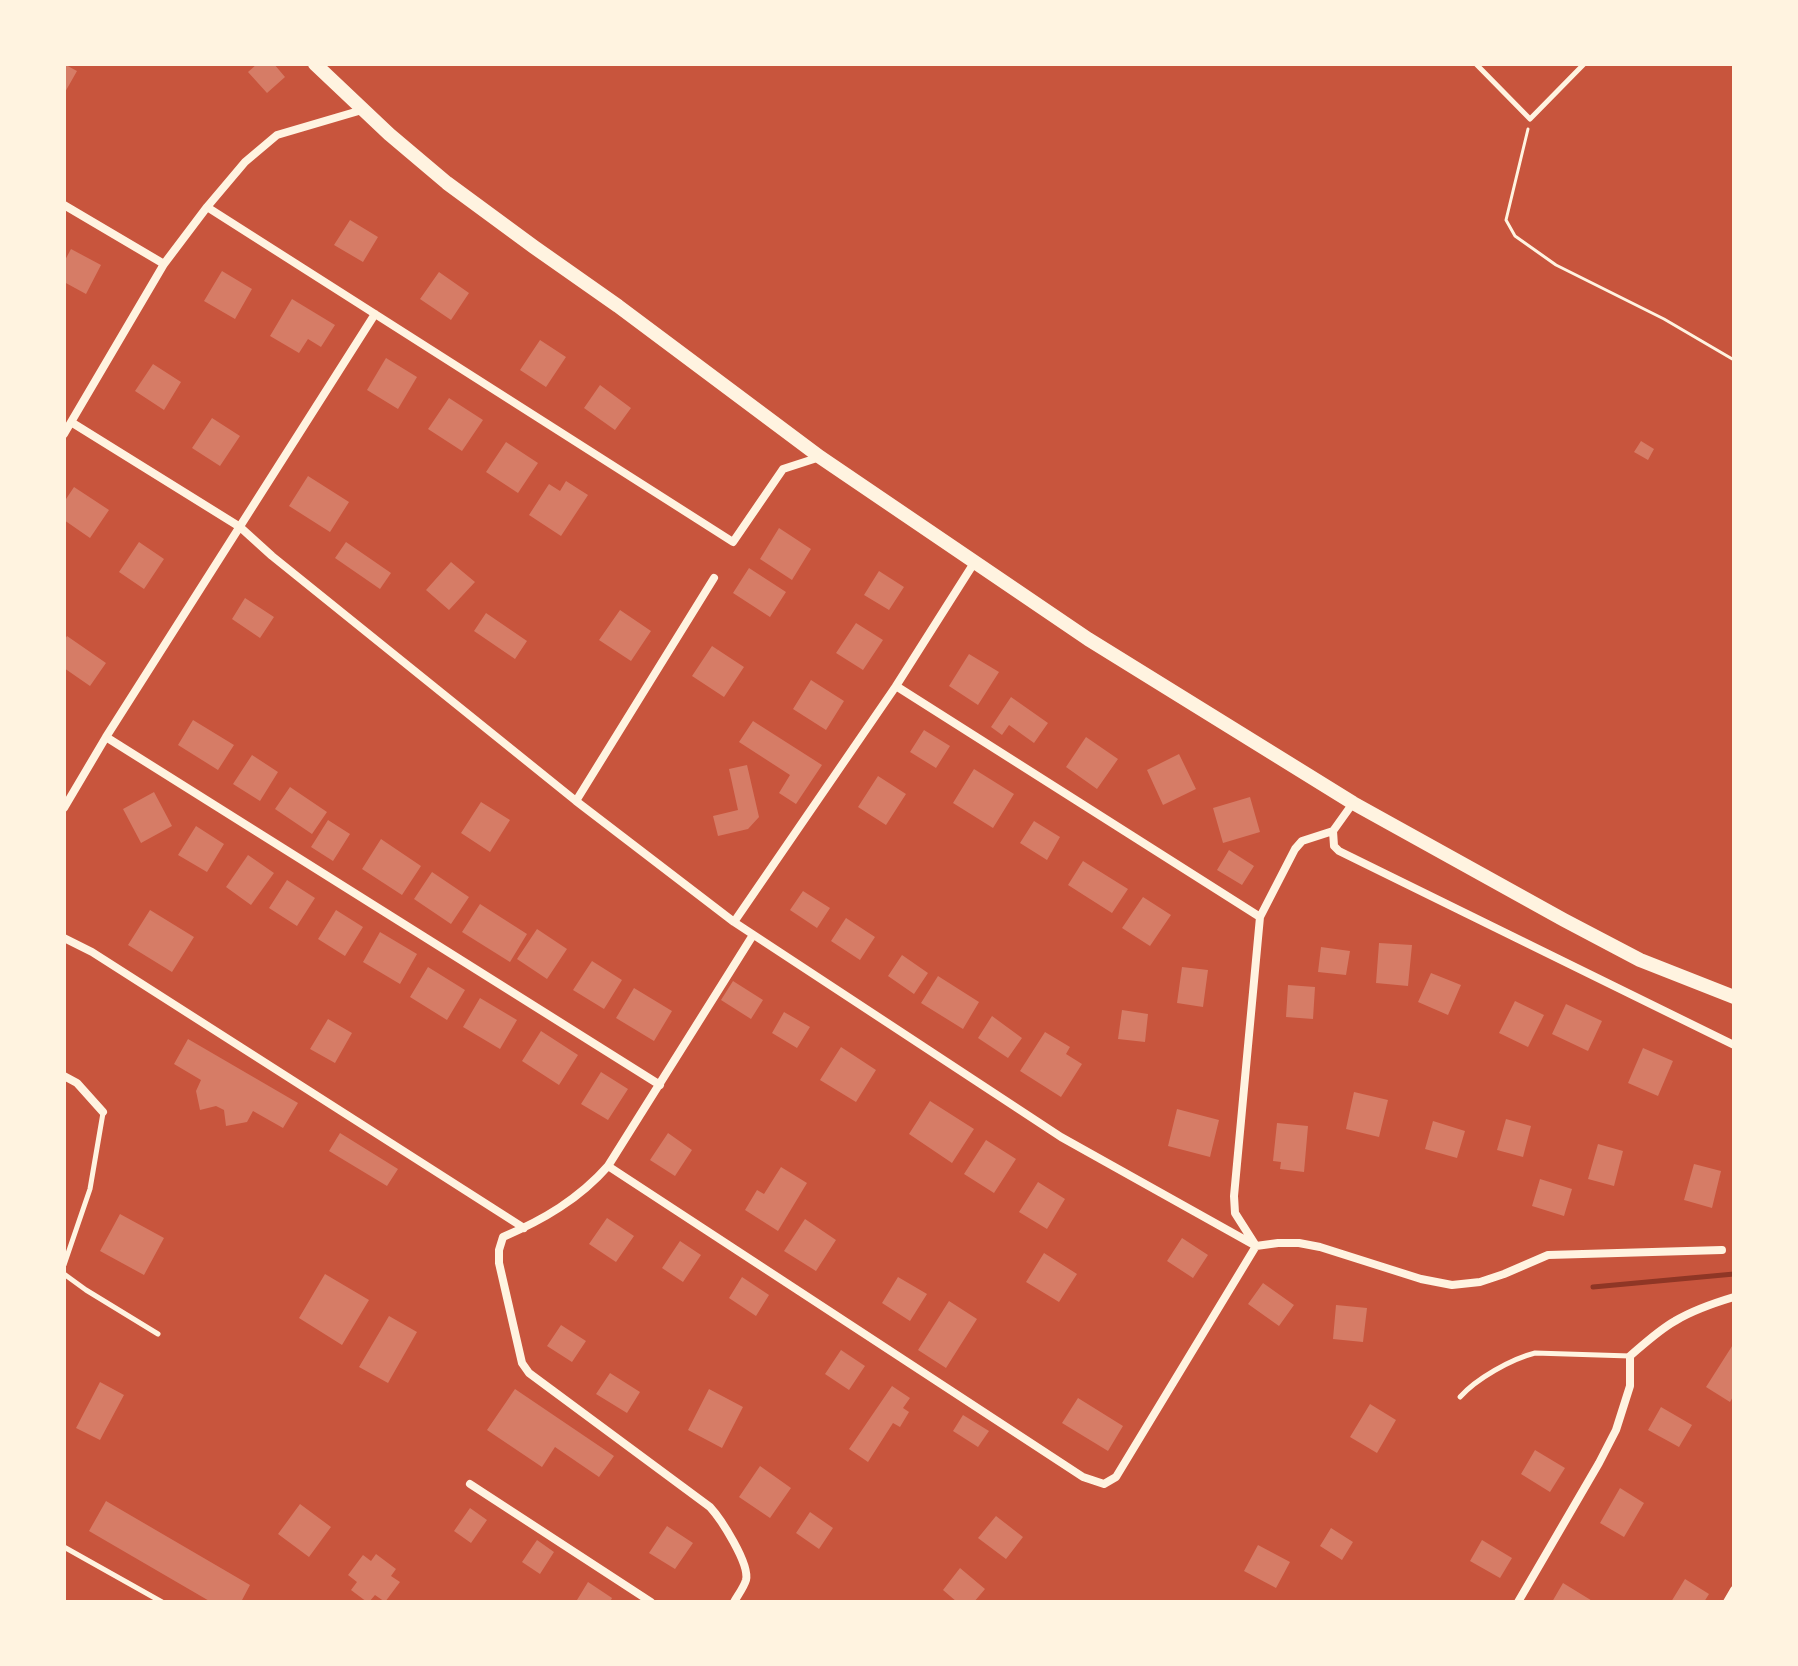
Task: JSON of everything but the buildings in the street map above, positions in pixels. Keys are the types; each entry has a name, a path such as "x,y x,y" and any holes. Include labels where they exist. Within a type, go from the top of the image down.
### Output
{"main road":[{"path":"315,64 362,110 447,183 820,457 1088,639 1353,803 1564,920 1640,960 1734,997"}],"street":[{"path":"64,434 164,264 245,162 277,135 362,110"},
{"path":"64,205 164,264"},
{"path":"207,207 733,542 783,469 820,457"},
{"path":"64,808 375,314"},
{"path":"71,422 240,527 576,801 734,922 1061,1137 1256,1246 1299,1243 1320,1247 1421,1279 1452,1285 1480,1282 1548,1255 1722,1250"},
{"path":"734,922 896,686 974,563"},
{"path":"576,801 714,578"},
{"path":"896,686 1260,917"},
{"path":"106,737 660,1085"},
{"path":"1256,1246 1235,1213 1234,1196 1260,917 1295,849 1302,841 1333,831 1353,803"},
{"path":"1333,831 1334,846 1339,851 1734,1045"},
{"path":"734,1602 746,1581 747,1570 718,1516 529,1373 522,1363 499,1263 499,1250 503,1237 556,1212 594,1182 608,1166 753,935"},
{"path":"64,938 92,952 524,1228"},
{"path":"64,1076 77,1083 103,1112"},
{"path":"608,1166 1083,1477 1104,1484 1116,1477 1256,1246"},
{"path":"1518,1602 1616,1430 1630,1386 1630,1356 1675,1321 1734,1297"},
{"path":"470,1484 651,1602"},
{"path":"1727,1602 1734,1590"}],"lane":[{"path":"1476,64 1530,119 1584,64"},
{"path":"64,1265 90,1189 103,1112"},
{"path":"64,1274 158,1334"},
{"path":"1460,1397 1471,1385 1535,1353 1630,1356"},
{"path":"64,1547 162,1602"}],"path":[{"path":"1530,119 1506,220 1515,236 1556,265 1664,319 1734,360"}],"waterway":[{"path":"1593,1287 1734,1274"}]}
